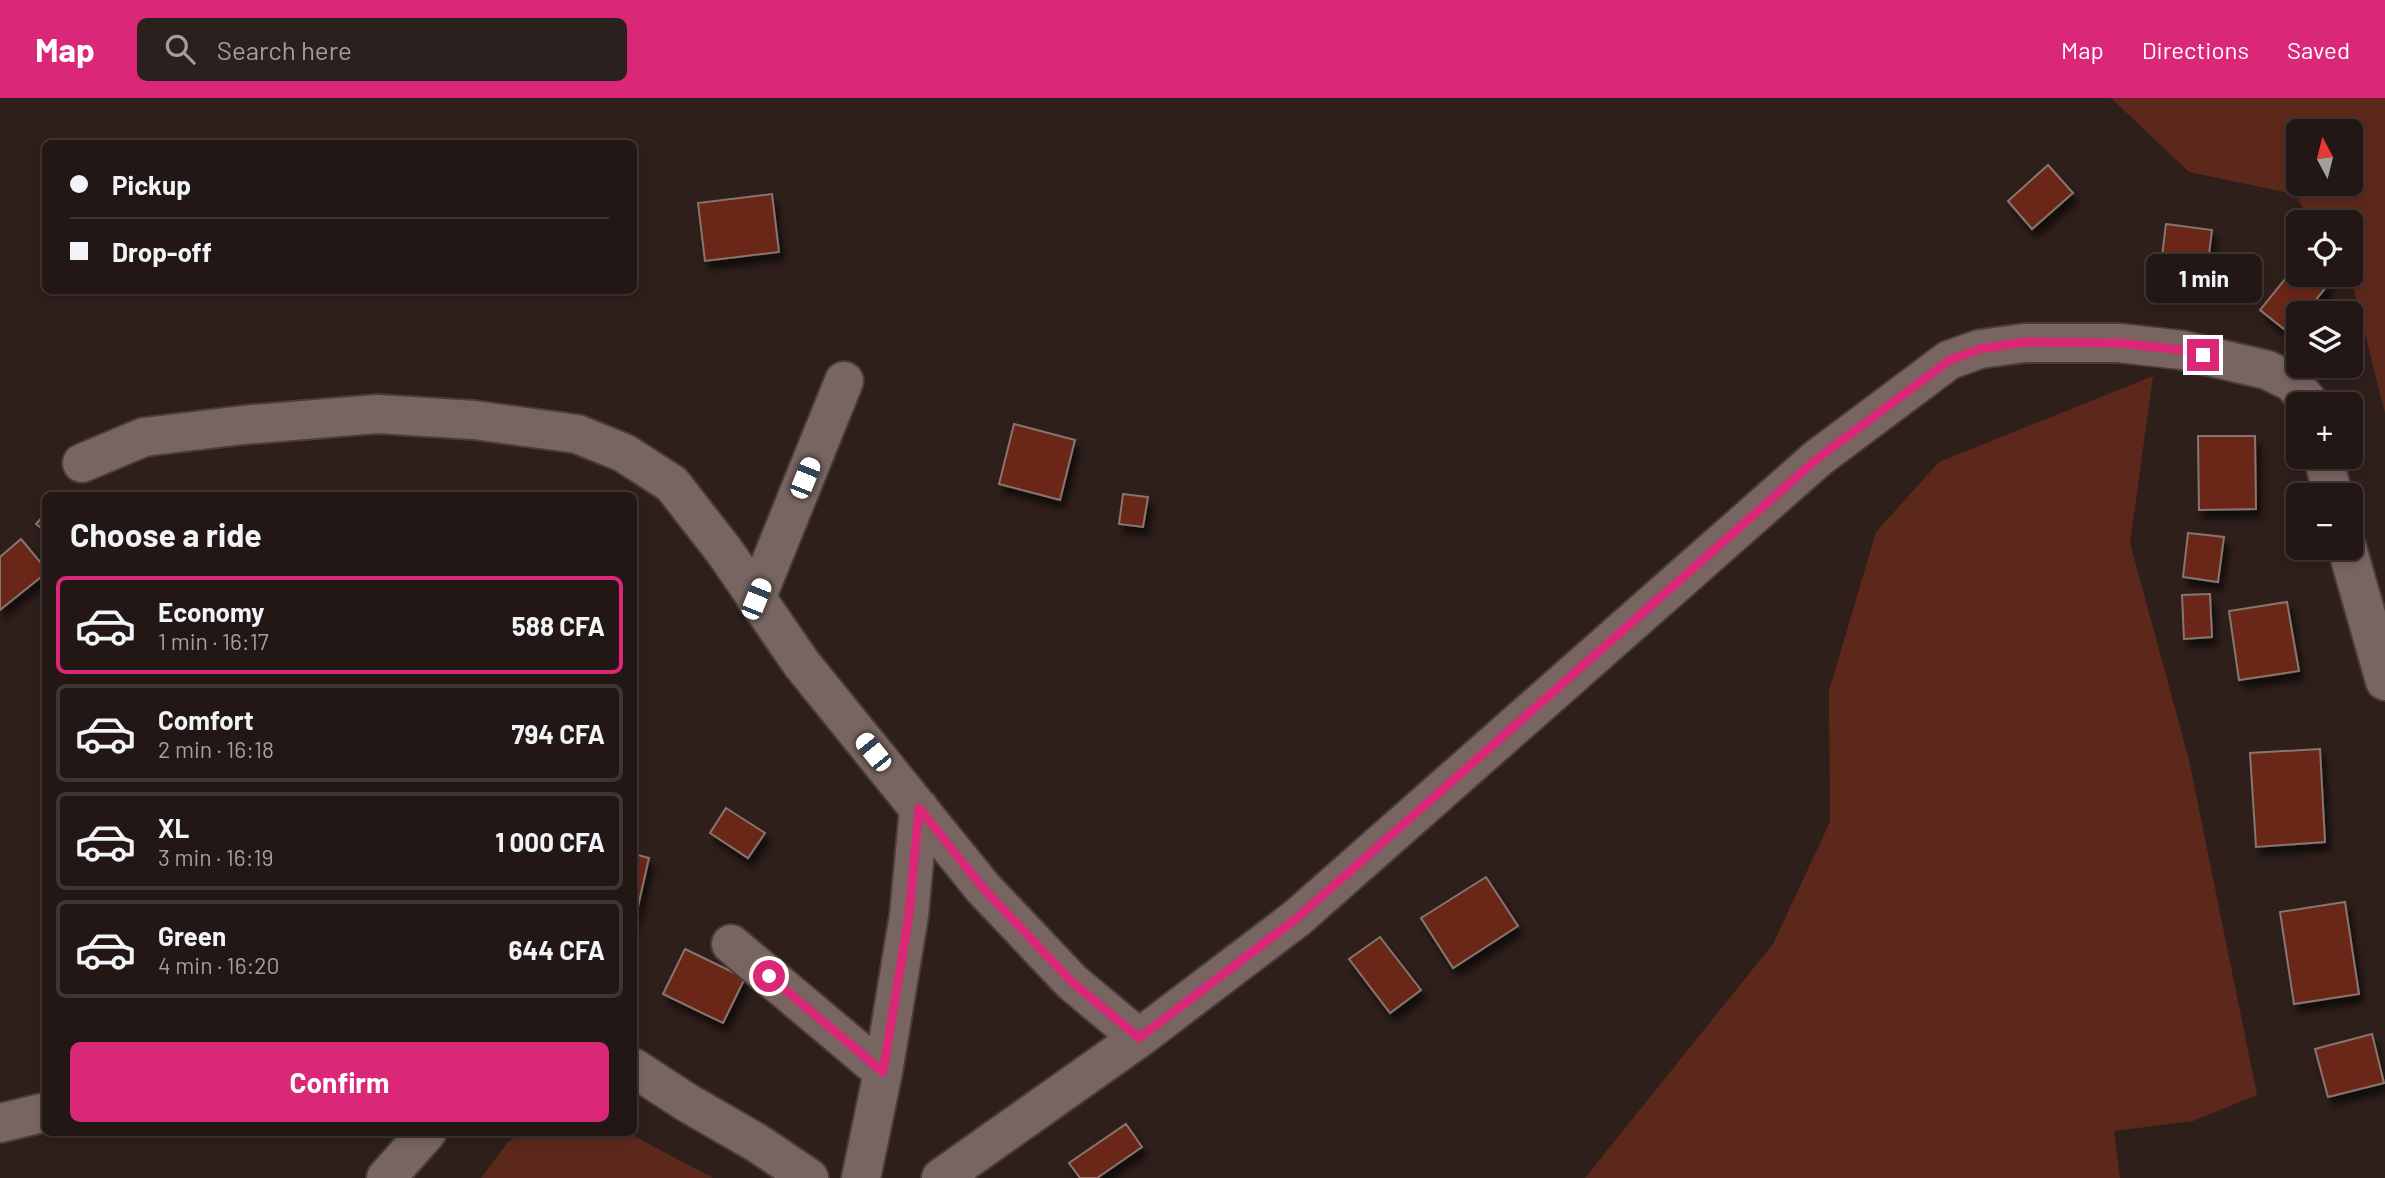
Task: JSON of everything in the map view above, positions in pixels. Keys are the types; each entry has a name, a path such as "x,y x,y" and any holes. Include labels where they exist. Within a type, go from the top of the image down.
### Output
{"street":[{"path":"941,1178 1139,1038 1297,918 1818,458 1950,360 1980,349 2025,342 2119,343 2182,350 2267,370 2292,382 2300,392"},
{"path":"756,599 844,381"},
{"path":"82,463 144,437 243,425 377,414 474,420 577,434 624,453 672,484 725,552 801,663 983,888 1072,982 1139,1038"},
{"path":"2350,560 2385,681"},
{"path":"861,1178 883,1072 909,915 919,808"},
{"path":"731,944 883,1072"},
{"path":"637,1070 809,1178"},
{"path":"0,1123 42,1113"},
{"path":"386,1178 423,1136"}],"shaded area":[{"path":"2111,98 2385,98 2385,413 2363,326 2363,301 2357,301 2353,287 2363,287 2363,210 2304,210 2295,196 2363,196 2363,119 2286,119 2286,192 2189,172"},
{"path":"2153,376 2130,543 2189,760 2257,1095 2193,1121 2114,1131 2120,1178 1585,1178 1773,944 1830,822 1829,691 1876,532 1939,462"},
{"path":"518,1136 634,1136 713,1178 481,1178 508,1142"}],"building":[{"path":"2048,165 2073,193 2032,229 2008,201"},
{"path":"772,194 779,252 705,261 698,203"},
{"path":"2166,224 2212,230 2206,278 2160,272"},
{"path":"2286,278 2286,287 2326,287 2315,301 2286,301 2286,331 2260,310"},
{"path":"1014,424 1075,440 1060,500 999,484"},
{"path":"2198,436 2255,436 2256,509 2199,510"},
{"path":"1123,494 1148,497 1143,527 1119,524"},
{"path":"42,517 42,529 36,524"},
{"path":"2188,533 2224,537 2218,582 2183,577"},
{"path":"21,539 42,564 42,576 0,610 0,557"},
{"path":"2210,594 2212,637 2184,639 2182,595"},
{"path":"2287,602 2299,671 2239,680 2229,611"},
{"path":"2320,749 2325,842 2256,847 2250,753"},
{"path":"726,808 765,833 748,858 710,833"},
{"path":"637,855 649,858 637,911"},
{"path":"1486,877 1518,926 1453,968 1421,918"},
{"path":"2345,902 2359,994 2294,1004 2280,912"},
{"path":"1380,937 1421,990 1390,1013 1349,959"},
{"path":"685,949 745,978 723,1023 663,994"},
{"path":"2372,1034 2384,1083 2328,1097 2315,1049"},
{"path":"1126,1124 1142,1147 1097,1178 1080,1178 1069,1163"}],"route":[{"path":"769,976 883,1072 909,915 919,808 983,888 1072,982 1139,1038 1297,918 1818,458 1950,360 1980,349 2025,342 2119,343 2203,355"}]}
